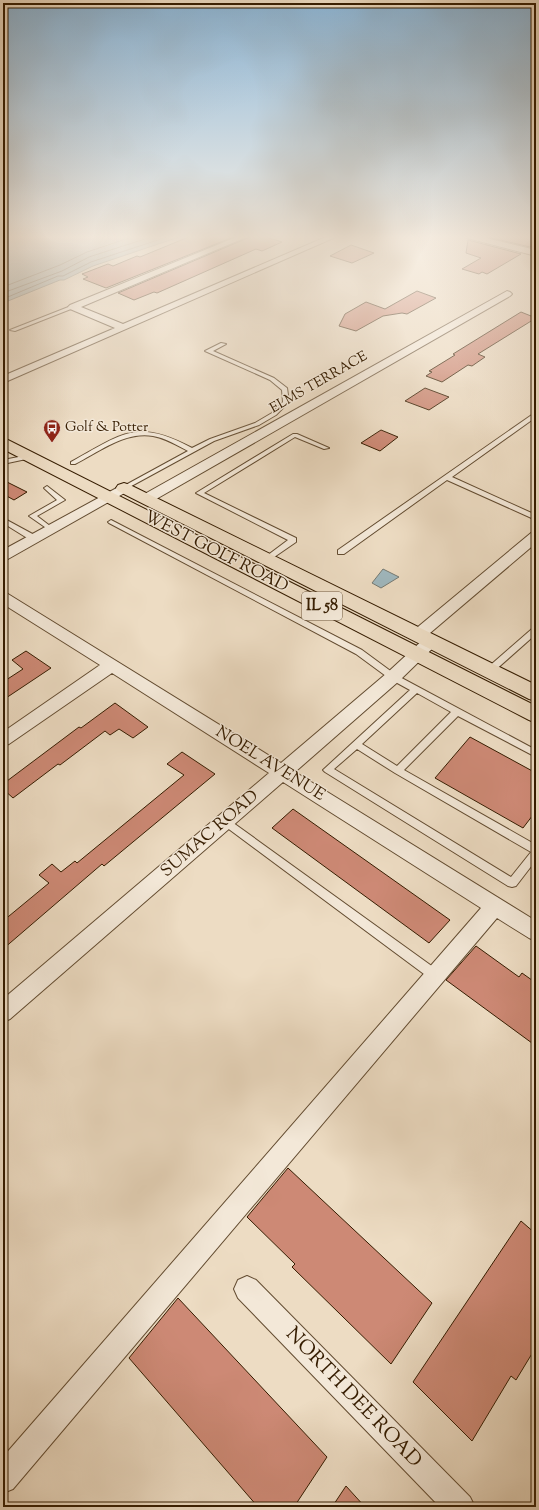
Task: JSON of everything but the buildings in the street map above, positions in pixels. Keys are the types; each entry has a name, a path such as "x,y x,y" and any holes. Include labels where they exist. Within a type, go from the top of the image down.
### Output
{"main road":[{"name":"WEST GOLF ROAD","path":"3,428 73,463 116,493 146,499 536,694"},
{"name":"WEST GOLF ROAD","path":"3,443 29,456 116,493 416,655 536,715"}],"street":[{"path":"74,306 122,327"},
{"path":"3,380 170,306"},
{"name":"ELMS TERRACE","path":"146,499 485,306"},
{"path":"3,556 116,493"},
{"name":"SUMAC ROAD","path":"3,1012 393,677 416,655 424,638 536,536"},
{"name":"NOEL AVENUE","path":"3,597 536,932"},
{"path":"3,740 112,666"},
{"path":"3,1479 495,906"},
{"name":"NORTH DEE ROAD","path":"247,1289 460,1507"}],"lane":[{"path":"13,330 72,306"},
{"path":"116,493 191,450 212,440 257,424 274,414 286,402 285,389 272,379 208,351 222,344"},
{"path":"341,552 536,414"},
{"path":"73,463 124,437 138,433 149,433 167,438 191,450"},
{"path":"267,560 294,540 199,493 295,435 326,448"},
{"path":"3,462 29,456"},
{"path":"447,477 536,518"},
{"path":"47,488 62,500 32,516 52,530"},
{"path":"3,520 35,539"},
{"path":"111,522 359,652 393,677 415,690 536,754"},
{"path":"489,671 536,630"},
{"path":"415,690 328,770 512,883 536,854"},
{"path":"398,771 456,712"},
{"path":"356,744 398,771 536,850"},
{"path":"225,821 436,976"}],"water":[{"path":"383,569 399,577 381,588 372,583"}],"place":[{"name":"Golf & Potter","path":"52,443"}]}
